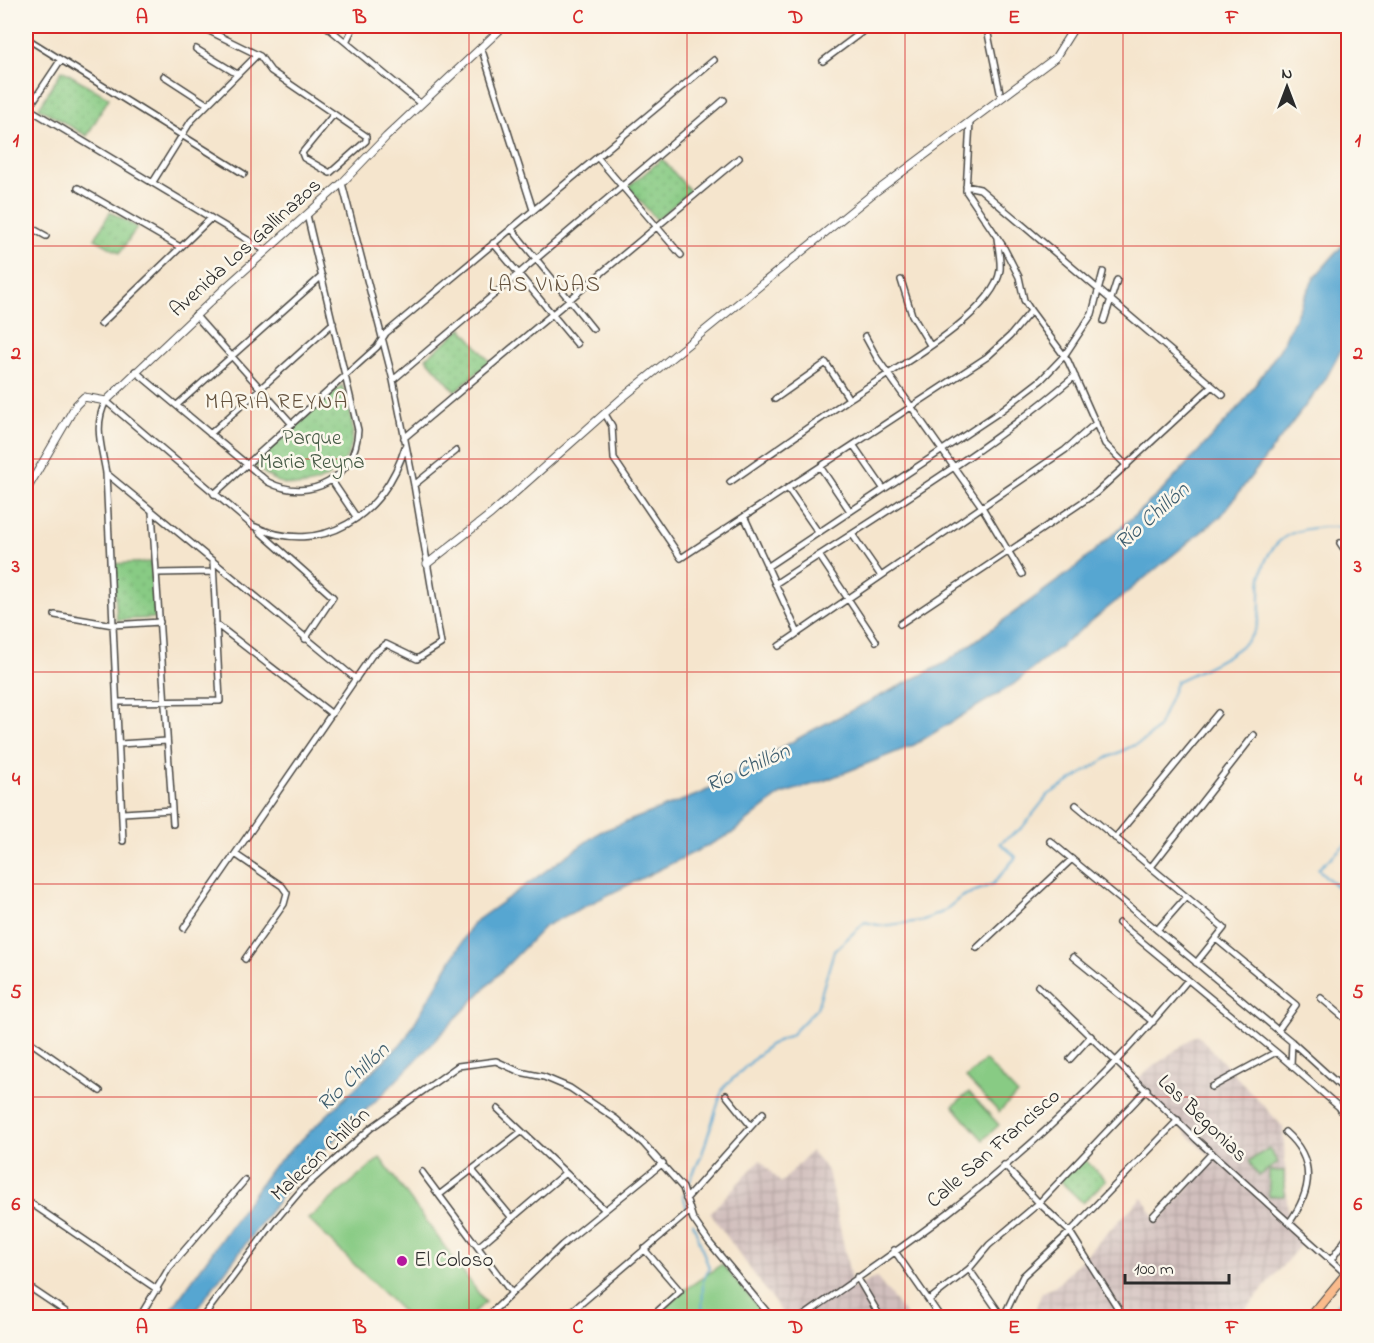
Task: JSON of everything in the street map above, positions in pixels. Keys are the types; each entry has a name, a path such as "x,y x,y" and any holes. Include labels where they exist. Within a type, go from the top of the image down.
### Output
{"main road":[{"path":"1310,1317 1348,1273"}],"street":[{"path":"199,26 257,54 271,70 334,114 366,139 357,151 330,173 304,158 302,153 334,114"},
{"path":"326,26 421,104"},
{"path":"346,42 354,26"},
{"name":"Avenida Los Gallinazos","path":"106,401 264,251 342,183 504,26"},
{"path":"824,61 870,26"},
{"path":"992,26 987,29 1001,97"},
{"path":"427,564 491,514 605,414 870,196 1055,57 1075,26"},
{"path":"26,38 244,174"},
{"path":"481,47 533,210"},
{"path":"196,49 237,74"},
{"path":"153,182 181,135 207,104 257,54"},
{"path":"214,494 346,375 384,337 493,243 714,60"},
{"path":"60,61 27,108 264,251"},
{"path":"164,76 207,104"},
{"path":"393,380 724,100"},
{"path":"970,122 967,193 996,236 1019,277 1024,300 1064,356 1075,376 1105,444 1127,466"},
{"path":"597,157 681,255"},
{"path":"404,438 739,158"},
{"path":"184,927 372,655 386,644 417,658 441,644 414,485 384,337 342,183"},
{"path":"966,186 980,189 1223,395"},
{"path":"78,188 180,247"},
{"path":"135,371 268,483 280,488 309,490 332,482 350,462 357,441 357,418 307,215"},
{"path":"101,324 211,218"},
{"path":"26,225 46,236"},
{"path":"511,228 593,329"},
{"path":"730,482 887,372 954,330 988,298 1000,270 996,236"},
{"path":"493,243 577,344"},
{"path":"767,567 941,449 998,414 1041,380 1064,356 1092,314 1103,272"},
{"path":"177,405 322,276"},
{"path":"901,280 912,315 930,345"},
{"path":"1104,321 1117,280"},
{"path":"605,414 612,426 614,459 681,558 789,490 987,357 1010,336 1031,311"},
{"path":"195,315 292,424"},
{"path":"210,434 333,323"},
{"path":"865,336 887,372 982,507 1023,574"},
{"path":"775,399 825,363 849,399"},
{"path":"775,584 1034,411 1075,376"},
{"path":"900,624 1096,493 1212,386"},
{"path":"26,491 76,405 88,396 106,401 332,596 305,639"},
{"path":"106,401 99,414 98,425 106,473 123,841"},
{"path":"779,646 1065,450 1096,423"},
{"path":"253,526 268,533 300,537 330,532 357,518 370,509 390,484 406,446"},
{"path":"854,446 883,488"},
{"path":"414,485 456,452"},
{"path":"821,468 850,511"},
{"path":"106,473 356,679"},
{"path":"332,482 357,518"},
{"path":"789,490 818,532"},
{"path":"153,512 173,824"},
{"path":"745,518 798,633"},
{"path":"852,534 881,576"},
{"path":"1340,543 1348,555"},
{"path":"819,555 876,640"},
{"path":"117,702 220,701 213,562"},
{"path":"156,573 213,572"},
{"path":"55,615 113,626 160,622"},
{"path":"216,624 332,714"},
{"path":"1115,838 1218,712"},
{"path":"1151,867 1254,735"},
{"path":"119,744 167,741"},
{"path":"1076,805 1224,928 1196,963"},
{"path":"123,813 172,810"},
{"path":"1050,841 1278,1030 1348,1093"},
{"path":"235,854 282,886 287,893 284,904 245,959"},
{"path":"977,948 1072,859"},
{"path":"1157,930 1186,897"},
{"path":"1119,923 1292,1065 1339,1107 1348,1121"},
{"path":"1216,939 1296,1005 1278,1030"},
{"path":"1072,957 1153,1022"},
{"name":"Calle San Francisco","path":"801,1317 949,1212 1004,1165 1118,1060 1187,981"},
{"name":"Las Begonias","path":"1038,986 1118,1060 1212,1153 1348,1273"},
{"path":"1321,998 1348,1021"},
{"path":"1070,1059 1091,1036"},
{"path":"26,1039 100,1091"},
{"path":"1292,1042 1292,1065"},
{"path":"1212,1087 1276,1052"},
{"name":"Malecón Chillón","path":"202,1317 273,1223 302,1189 371,1128 458,1066 496,1061 519,1072 544,1077 570,1088 616,1119 663,1163"},
{"path":"928,1300 969,1269 989,1245 1039,1203 1147,1089"},
{"path":"726,1095 751,1126"},
{"path":"498,1109 604,1210"},
{"path":"686,1199 763,1113"},
{"path":"969,1269 1003,1317 1023,1276 1070,1232 1178,1120"},
{"path":"439,1195 521,1132"},
{"path":"1286,1132 1302,1151 1308,1176 1305,1199 1289,1222"},
{"path":"1153,1216 1212,1153"},
{"path":"486,1317 561,1245 663,1163 683,1188 690,1211 709,1242 772,1317"},
{"path":"1004,1165 1070,1232 1124,1317"},
{"path":"472,1170 512,1218"},
{"path":"422,1172 511,1292"},
{"path":"478,1247 565,1173"},
{"path":"139,1317 158,1290 169,1269 245,1180"},
{"path":"26,1200 158,1290"},
{"path":"564,1317 690,1211"},
{"path":"1331,1260 1348,1236"},
{"path":"644,1250 680,1291 650,1317"},
{"path":"894,1250 941,1317"},
{"path":"857,1277 881,1317"},
{"path":"26,1285 66,1312"},
{"path":"1341,1317 1348,1309"}],"shaded area":[{"path":"1197,1034 1283,1127 1288,1216 1303,1242 1239,1317 1232,1317 1226,1311 1220,1318 1032,1318 1042,1292 1056,1286 1142,1197 1158,1222 1213,1160 1134,1081"},
{"path":"811,1151 828,1171 853,1289 876,1277 908,1317 785,1317 710,1213 760,1160 781,1183"}],"green space":[{"path":"62,70 109,98 87,136 39,108"},
{"path":"662,159 690,191 657,220 628,187"},
{"path":"110,212 137,227 120,253 95,239"},
{"path":"462,328 490,362 455,391 426,358"},
{"name":"Parque Maria Reyna","path":"342,385 353,433 349,451 337,470 318,482 296,486 276,481 253,464"},
{"path":"151,562 155,618 117,620 113,564"},
{"path":"985,1060 1017,1094 999,1112 966,1078"},
{"path":"969,1092 999,1125 983,1140 953,1106"},
{"path":"1269,1148 1278,1163 1258,1176 1249,1161"},
{"path":"1082,1157 1106,1180 1083,1203 1059,1180"},
{"name":"El Coloso","path":"380,1158 485,1302 470,1317 408,1317 308,1219"},
{"path":"1269,1171 1284,1171 1284,1196 1269,1196"},
{"path":"722,1264 767,1317 655,1317 686,1289"}],"water":[{"name":"Río Chillón","path":"1348,239 1348,337 1325,380 1221,516 1014,684 914,745 821,782 781,794 731,834 545,926 386,1091 297,1175 191,1317 166,1317 271,1169 404,1041 473,923 600,832 702,793 813,730 945,663 1075,568 1162,491 1241,405 1280,349 1314,278"}],"waterway":[{"path":"686,1189 702,1154 723,1088 769,1045 791,1035 817,1008 834,951 865,922 882,926 921,921 943,912 961,897 993,884 1016,857 1000,843 1022,828 1048,795 1107,758 1145,740 1158,728 1177,681 1219,661 1248,640 1254,632 1259,617 1263,568 1268,555 1276,545 1295,532 1319,527 1345,527 1348,523"},
{"path":"1348,842 1318,869 1348,897"},
{"path":"683,1194 687,1209"},
{"path":"693,1223 709,1268 703,1281 702,1318"},
{"path":"1326,1318 1348,1293"}],"place":[{"name":"El Coloso","path":"402,1261"}],"district":[{"name":"LAS VIÑAS","path":"545,286"},
{"name":"MARIA REYNA","path":"277,403"}]}
